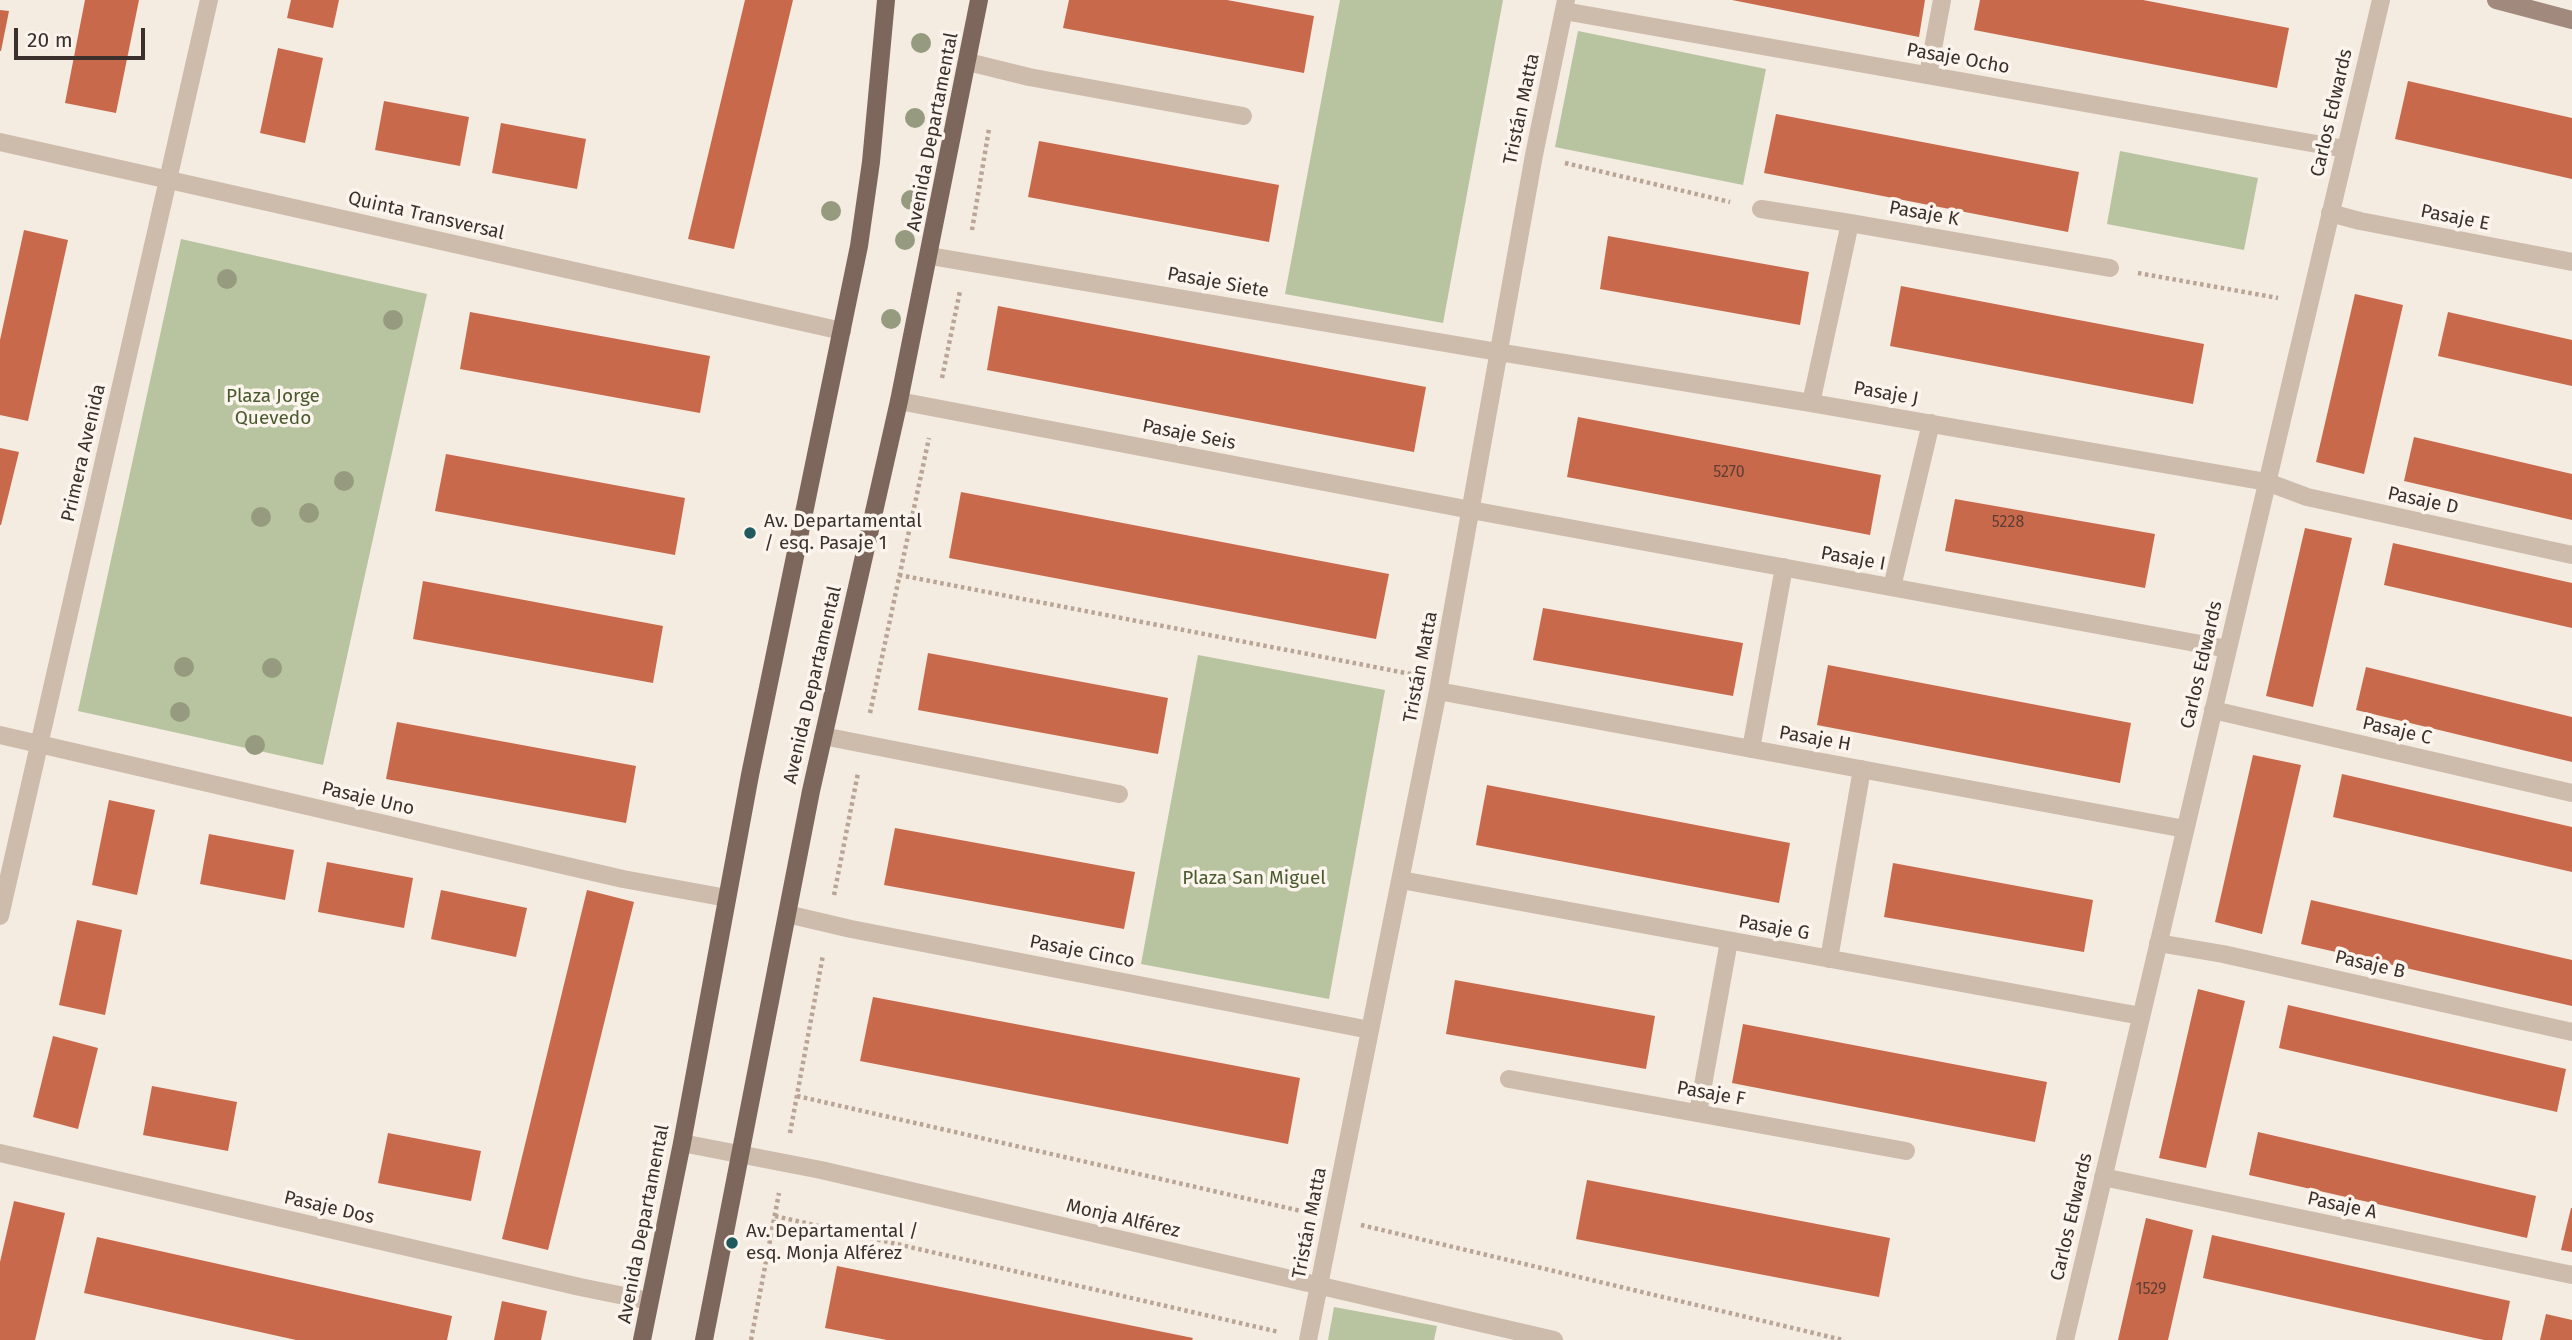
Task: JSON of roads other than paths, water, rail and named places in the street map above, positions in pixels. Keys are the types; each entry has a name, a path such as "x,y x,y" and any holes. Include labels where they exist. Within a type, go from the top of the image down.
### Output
{"main road":[{"name":"Avenida Departamental","path":"642,1340 682,1143 750,775 859,246 872,162 886,0"},
{"name":"Avenida Departamental","path":"704,1340 823,736 900,401 979,0"},
{"path":"2496,0 2572,20"}],"street":[{"name":"Primera Avenida","path":"0,916 208,0"},
{"path":"1928,75 1942,0"},
{"name":"Carlos Edwards","path":"2065,1340 2381,0"},
{"name":"Pasaje Ocho","path":"1565,6 1928,75 2345,149"},
{"name":"Tristán Matta","path":"1308,1339 1439,685 1534,155 1565,6"},
{"path":"968,62 1029,77 1243,116"},
{"name":"Quinta Transversal","path":"0,142 842,331"},
{"name":"Pasaje K","path":"1761,209 2110,268"},
{"name":"Pasaje E","path":"2330,213 2572,262"},
{"path":"1811,402 1850,223"},
{"name":"Pasaje Siete","path":"930,256 1498,352"},
{"name":"Pasaje J","path":"1498,352 1811,402 2267,482"},
{"name":"Pasaje Seis","path":"900,401 1471,510"},
{"path":"1892,587 1931,424"},
{"name":"Pasaje D","path":"2267,482 2307,496 2572,555"},
{"name":"Pasaje I","path":"1471,510 2228,649"},
{"path":"1751,748 1784,568"},
{"name":"Pasaje H","path":"1439,685 1751,748 2185,829"},
{"name":"Pasaje C","path":"2213,710 2572,793"},
{"name":"Pasaje Uno","path":"0,735 624,879 727,898"},
{"path":"823,736 1119,794"},
{"path":"1829,959 1862,769"},
{"name":"Pasaje G","path":"1401,880 2141,1016"},
{"name":"Pasaje Cinco","path":"787,914 1370,1030"},
{"path":"1698,1113 1729,941"},
{"name":"Pasaje B","path":"2158,943 2223,954 2572,1032"},
{"name":"Pasaje F","path":"1509,1079 1906,1151"},
{"name":"Monja Alférez","path":"682,1143 785,1162 1554,1340"},
{"name":"Pasaje Dos","path":"0,1153 649,1301"},
{"name":"Pasaje A","path":"2103,1177 2572,1275"}],"place":[{"name":"Av. Departamental / esq. Pasaje 1","path":"750,533"},
{"name":"Av. Departamental / esq. Monja Alférez","path":"732,1243"}],"park label":[{"name":"Plaza Jorge Quevedo","path":"273,408"},
{"name":"Plaza San Miguel","path":"1254,879"}]}
